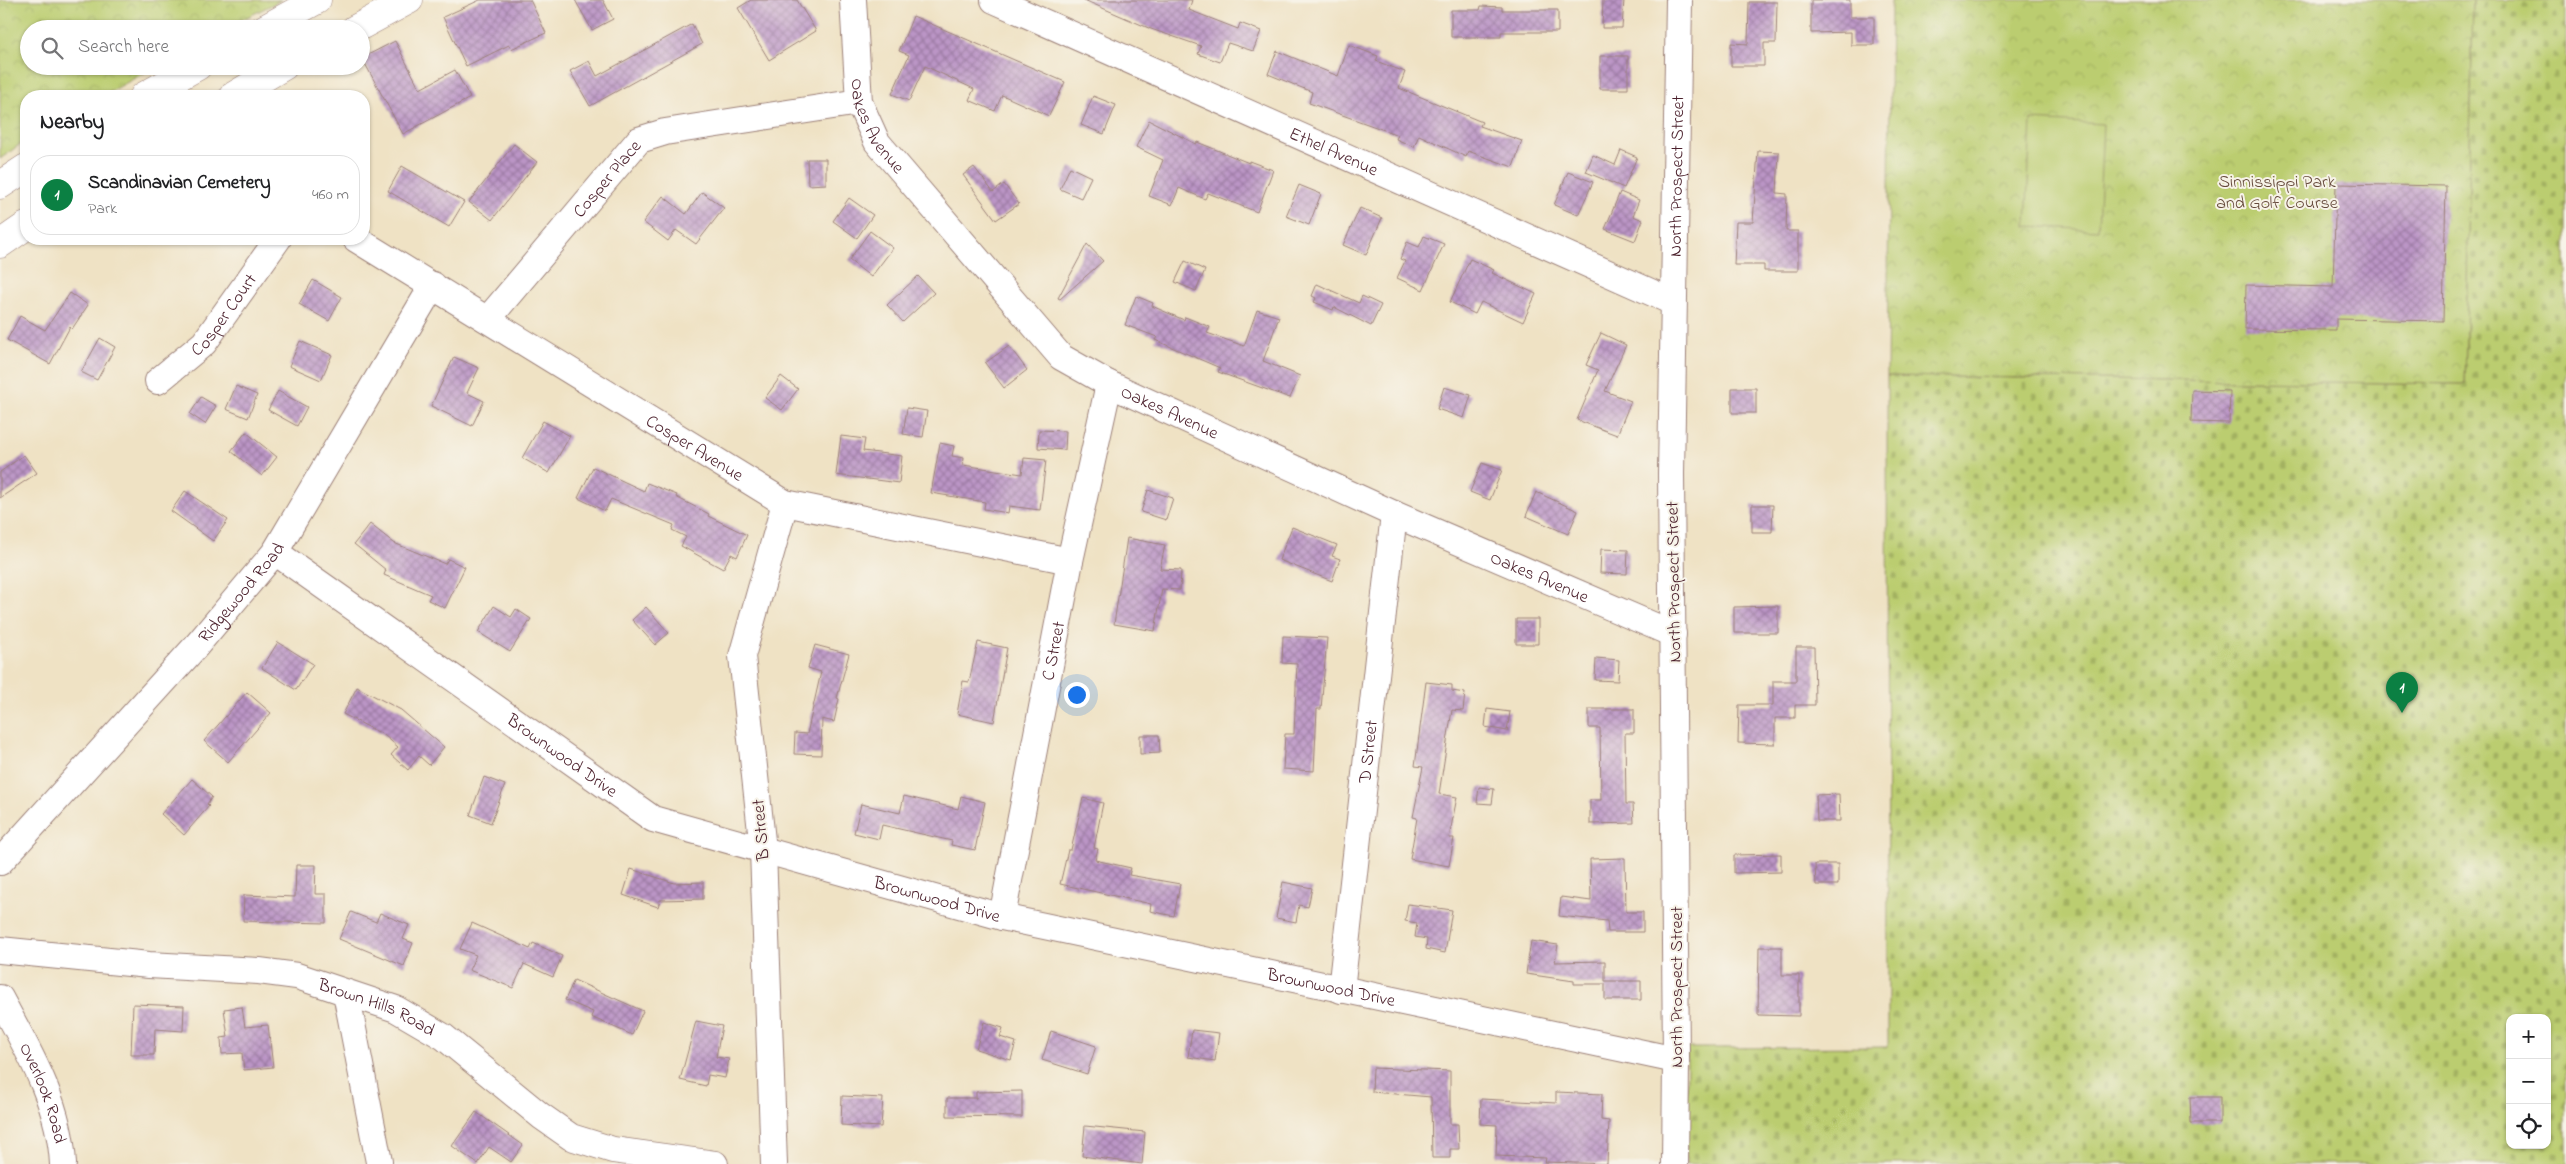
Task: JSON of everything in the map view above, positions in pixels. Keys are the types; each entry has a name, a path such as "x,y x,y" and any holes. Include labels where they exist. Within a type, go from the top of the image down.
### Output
{"main road":[{"path":"280,20 317,0"},
{"path":"370,21 410,0"},
{"path":"157,90 183,75"},
{"path":"243,90 269,75"},
{"path":"0,185 20,172"},
{"path":"0,244 20,230"}],"street":[{"name":"Oakes Avenue","path":"853,0 859,102 877,142 1061,357 1108,384 1394,514 1673,634"},
{"name":"Ethel Avenue","path":"994,0 1673,302"},
{"name":"North Prospect Street","path":"1675,1164 1676,1060 1671,474 1679,0"},
{"name":"Cosper Place","path":"488,319 639,140 665,132 859,102"},
{"name":"Cosper Court","path":"158,380 204,343 274,245"},
{"name":"Cosper Avenue","path":"366,245 785,503 1070,561"},
{"name":"Ridgewood Road","path":"0,862 197,645 275,552 433,286"},
{"name":"C Street","path":"1002,917 1070,561 1108,384"},
{"name":"B Street","path":"774,1164 763,850 742,656 785,503"},
{"name":"D Street","path":"1341,990 1394,514"},
{"name":"Brownwood Drive","path":"275,552 653,819 1002,917 1676,1060"},
{"name":"Brown Hills Road","path":"0,950 149,965 259,971 297,976 396,1009 444,1037 541,1116 570,1136 613,1150 715,1164"},
{"path":"346,993 380,1163"},
{"name":"Overlook Road","path":"0,998 31,1055 52,1104 63,1164"}],"green space":[{"path":"0,0 281,0 242,20 20,20 20,75 140,75 114,90 20,90 20,144 0,159"},
{"name":"Sinnissippi Park and Golf Course","path":"1891,0 2473,0 2465,384 1887,376"},
{"path":"2473,0 2566,0 2566,1164 1686,1164 1687,1048 1888,1047 1887,376 2465,384"},
{"path":"2031,120 2103,124 2098,230 2026,226"}],"building":[{"path":"480,0 530,0 546,33 511,49 509,45 466,66 443,17"},
{"path":"575,0 603,0 613,19 592,30"},
{"path":"751,0 797,0 816,31 769,60 738,8"},
{"path":"1084,0 1192,0 1189,10 1238,29 1240,23 1261,31 1253,51 1228,43 1220,62 1198,54 1201,46 1151,29"},
{"path":"1603,0 1624,0 1622,28 1602,28"},
{"path":"1811,0 1850,0 1850,17 1874,17 1874,45 1851,45 1851,32 1811,33"},
{"path":"1749,2 1777,2 1776,43 1764,43 1764,66 1731,66 1731,43 1748,44"},
{"path":"1481,6 1502,7 1502,10 1558,10 1558,32 1501,32 1501,37 1451,37 1451,10 1480,10"},
{"path":"913,16 1065,82 1049,116 1002,95 995,111 969,100 974,89 925,66 909,101 892,94 909,55 899,51"},
{"path":"692,24 702,44 590,106 570,71 589,61 597,76"},
{"path":"395,41 420,89 455,70 470,98 403,134 370,73 370,54"},
{"path":"1349,45 1378,56 1376,61 1405,72 1399,88 1482,122 1480,126 1522,141 1513,167 1468,151 1466,157 1419,135 1414,147 1396,139 1398,135 1309,103 1312,92 1268,74 1277,51 1338,76"},
{"path":"1600,56 1628,56 1628,89 1600,89"},
{"path":"1093,96 1116,105 1104,134 1081,125"},
{"path":"1149,120 1196,144 1197,142 1249,163 1249,161 1273,170 1257,212 1208,193 1205,199 1179,188 1172,205 1149,196 1163,160 1136,147"},
{"path":"514,144 537,162 492,220 469,202"},
{"path":"1621,150 1637,157 1624,188 1586,172 1593,155 1615,165"},
{"path":"1758,151 1779,152 1777,193 1787,194 1786,231 1798,231 1798,271 1764,271 1764,265 1734,265 1736,222 1753,222"},
{"path":"807,159 826,159 826,184 808,185"},
{"path":"402,166 464,202 449,227 388,191"},
{"path":"974,167 993,192 1004,184 1019,204 996,220 963,175"},
{"path":"1070,167 1091,177 1081,198 1060,189"},
{"path":"1568,172 1593,182 1578,215 1554,205"},
{"path":"2336,184 2446,186 2443,321 2336,319 2336,330 2245,329 2246,285 2333,287"},
{"path":"1299,185 1321,194 1309,225 1286,216"},
{"path":"702,192 724,208 696,244 676,230 668,241 643,222 663,196 686,214"},
{"path":"1620,192 1639,200 1633,216 1643,220 1635,241 1605,229"},
{"path":"849,198 873,215 857,238 833,221"},
{"path":"1360,208 1382,218 1366,255 1343,245"},
{"path":"870,231 893,248 871,277 849,260"},
{"path":"1424,236 1444,244 1423,290 1397,278 1405,261 1400,259 1407,242 1419,247"},
{"path":"1087,244 1103,261 1060,299 1058,298"},
{"path":"1470,259 1494,270 1492,273 1536,294 1523,322 1481,302 1475,314 1450,302"},
{"path":"1185,261 1205,270 1196,291 1175,282"},
{"path":"918,276 934,293 903,322 887,305"},
{"path":"313,280 342,297 329,321 299,304"},
{"path":"1317,284 1359,303 1362,296 1381,305 1371,326 1334,307 1333,310 1314,302 1316,298 1312,296"},
{"path":"70,293 88,305 72,329 70,327 50,364 7,340 20,316 45,330"},
{"path":"1136,296 1153,303 1152,306 1184,320 1185,317 1210,327 1207,333 1244,346 1257,310 1279,317 1263,361 1300,376 1290,398 1218,372 1220,368 1155,340 1157,337 1125,325"},
{"path":"1601,333 1626,345 1605,391 1631,401 1617,435 1577,420 1598,370 1586,365"},
{"path":"100,338 115,347 97,380 81,372"},
{"path":"300,341 332,355 321,380 289,366"},
{"path":"1009,346 1027,370 1004,388 985,363"},
{"path":"454,357 479,368 467,393 484,401 472,426 431,406"},
{"path":"781,376 798,389 782,410 765,398"},
{"path":"236,386 257,395 248,418 226,409"},
{"path":"1444,387 1471,395 1464,418 1437,409"},
{"path":"1732,388 1756,388 1756,413 1732,413"},
{"path":"2192,390 2230,391 2229,423 2191,422"},
{"path":"278,391 307,407 297,426 268,410"},
{"path":"201,397 216,406 205,424 190,414"},
{"path":"907,408 927,411 923,437 903,434"},
{"path":"543,421 570,436 549,473 522,458"},
{"path":"1039,430 1066,431 1065,450 1038,448"},
{"path":"246,432 277,457 262,476 231,451"},
{"path":"841,436 865,439 863,451 902,456 899,483 836,475"},
{"path":"940,443 954,446 952,456 964,458 963,465 1022,474 1024,458 1046,460 1040,510 1009,506 1008,513 984,509 985,502 931,493"},
{"path":"24,455 37,473 0,498 0,472"},
{"path":"1482,463 1502,470 1490,500 1470,492"},
{"path":"593,467 644,491 647,483 677,495 676,497 709,514 708,516 747,535 737,557 731,554 723,569 681,546 686,537 672,530 674,525 611,499 605,511 578,498"},
{"path":"1148,490 1173,498 1166,520 1141,512"},
{"path":"185,491 228,520 213,541 171,511"},
{"path":"1536,492 1578,511 1568,534 1526,516"},
{"path":"1752,505 1773,505 1772,532 1752,532"},
{"path":"370,524 394,543 445,564 448,559 465,567 445,608 428,600 431,595 384,575 386,570 354,544"},
{"path":"1292,527 1337,545 1332,556 1340,559 1332,581 1279,560"},
{"path":"1127,538 1165,545 1160,569 1181,570 1180,590 1162,589 1155,631 1114,624"},
{"path":"1601,549 1628,550 1627,574 1600,573"},
{"path":"494,606 511,617 516,609 531,619 510,652 478,632"},
{"path":"1778,606 1778,633 1734,633 1734,607"},
{"path":"646,607 669,633 655,645 632,620"},
{"path":"1516,619 1538,619 1538,644 1516,644"},
{"path":"1283,636 1327,638 1321,709 1317,709 1314,771 1283,769 1285,734 1294,734 1297,664 1282,663"},
{"path":"278,642 313,664 296,690 262,668"},
{"path":"978,642 1007,648 994,722 957,714 963,681 969,682"},
{"path":"815,645 849,654 837,698 839,699 834,722 822,719 821,755 794,754 795,733 807,734 821,672 808,668"},
{"path":"1796,647 1814,647 1815,705 1795,705 1795,718 1775,718 1775,744 1738,743 1739,705 1773,705 1773,681 1796,681"},
{"path":"1596,658 1619,660 1618,681 1595,680"},
{"path":"1426,682 1452,685 1452,691 1465,693 1463,711 1452,710 1439,794 1457,797 1449,838 1454,838 1449,866 1410,859 1417,818 1413,817 1423,767 1415,766"},
{"path":"357,687 401,710 444,747 429,765 419,756 408,770 391,755 398,747 384,735 343,714"},
{"path":"247,692 271,713 228,762 204,741"},
{"path":"1487,709 1510,712 1507,731 1485,727"},
{"path":"1589,709 1634,709 1634,733 1625,733 1626,804 1633,804 1634,823 1590,824 1590,800 1601,800 1600,728 1589,728"},
{"path":"1140,735 1159,735 1160,753 1140,754"},
{"path":"484,777 505,785 491,823 470,815"},
{"path":"192,779 212,797 207,804 209,806 184,835 161,814"},
{"path":"1479,787 1494,789 1492,804 1477,803"},
{"path":"1839,794 1840,821 1817,821 1816,795"},
{"path":"904,796 958,809 961,796 985,802 975,850 951,845 952,841 882,825 879,839 854,833 861,804 900,813"},
{"path":"1083,798 1103,803 1094,848 1098,849 1095,860 1131,868 1129,875 1180,884 1174,916 1150,911 1151,904 1060,884 1068,850 1071,850"},
{"path":"1781,854 1781,872 1734,873 1734,855"},
{"path":"1625,858 1626,912 1643,912 1643,932 1608,932 1607,921 1559,916 1561,897 1591,901 1590,859"},
{"path":"1815,864 1838,864 1838,885 1816,885"},
{"path":"296,865 316,865 315,894 326,894 326,923 243,921 244,895 295,897"},
{"path":"631,869 674,883 703,882 703,899 660,900 658,907 623,895"},
{"path":"1283,882 1312,888 1308,907 1299,905 1296,922 1276,918"},
{"path":"1408,904 1452,910 1445,953 1426,949 1427,939 1415,937 1417,923 1405,921"},
{"path":"351,912 376,922 380,913 409,925 403,939 413,943 404,966 339,939"},
{"path":"472,923 530,949 533,943 562,956 553,977 524,964 513,988 469,970 476,955 460,949"},
{"path":"1531,941 1558,945 1555,962 1605,961 1605,981 1641,981 1641,1000 1605,1000 1605,984 1574,984 1574,981 1526,974"},
{"path":"1759,947 1782,947 1782,975 1799,975 1799,1016 1758,1015"},
{"path":"574,980 643,1011 632,1035 591,1017 593,1012 565,1000"},
{"path":"133,1004 184,1006 183,1031 155,1029 154,1055 131,1055"},
{"path":"242,1007 245,1027 268,1025 273,1067 244,1070 242,1053 222,1054 221,1038 228,1037 224,1009"},
{"path":"696,1021 722,1026 716,1057 729,1059 725,1078 708,1075 706,1086 680,1080"},
{"path":"984,1022 1003,1028 1000,1037 1016,1042 1011,1060 976,1049"},
{"path":"1192,1030 1219,1033 1215,1061 1188,1057"},
{"path":"1051,1031 1096,1046 1087,1074 1042,1060"},
{"path":"1373,1068 1450,1071 1450,1124 1458,1124 1459,1149 1450,1149 1450,1158 1432,1158 1431,1097 1372,1092"},
{"path":"1022,1091 1022,1117 947,1116 947,1098 976,1098 976,1092"},
{"path":"1556,1092 1602,1094 1601,1120 1609,1121 1607,1164 1545,1162 1546,1158 1496,1156 1497,1125 1480,1124 1481,1099 1556,1103"},
{"path":"842,1096 883,1098 881,1127 841,1125"},
{"path":"2190,1097 2220,1097 2220,1123 2191,1123"},
{"path":"476,1112 523,1145 511,1162 489,1147 478,1164 452,1146"},
{"path":"1085,1126 1145,1132 1142,1164 1082,1156"}],"place":[{"name":"Scandinavian Cemetery","path":"2402,713"}]}
